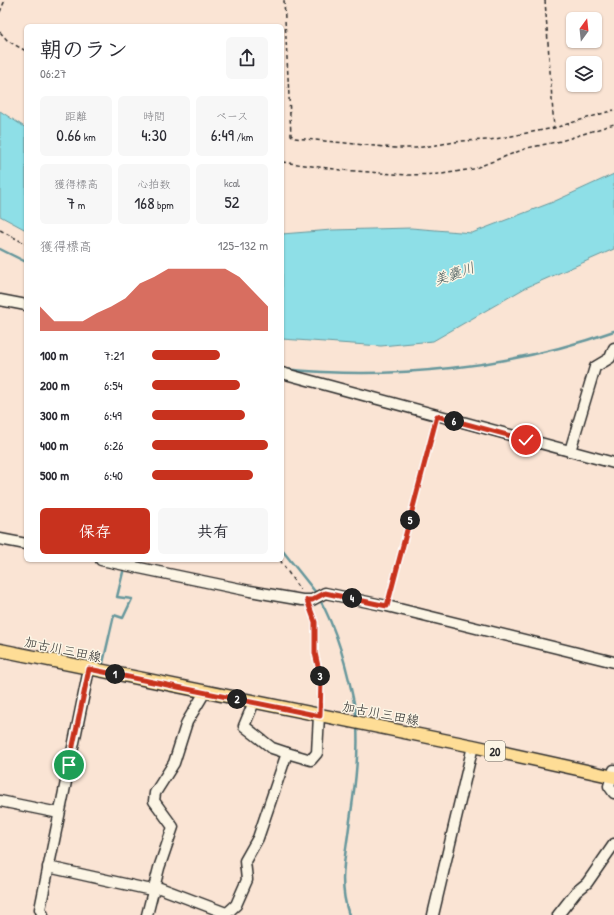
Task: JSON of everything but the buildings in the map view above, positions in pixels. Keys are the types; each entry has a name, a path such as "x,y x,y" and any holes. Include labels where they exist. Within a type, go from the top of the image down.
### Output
{"main road":[{"name":"加古川三田線","path":"0,650 613,775"}],"street":[{"path":"0,300 24,305"},
{"path":"570,451 595,367 610,358 614,348"},
{"path":"284,374 614,463"},
{"path":"0,539 24,544"},
{"path":"111,562 250,591 307,600 325,593 387,606 614,662"},
{"path":"43,915 40,909 89,669"},
{"path":"147,915 173,827 154,801 155,792 174,763 187,722 205,692"},
{"path":"254,702 244,726 272,748 311,760 318,753 320,716"},
{"path":"433,915 473,746"},
{"path":"48,867 147,889 160,888 226,914 236,905 247,880 245,862 258,838 287,753"},
{"path":"613,775 609,786 614,792"},
{"path":"0,801 59,813"},
{"path":"558,915 576,892 587,883 614,844"}],"path":[{"path":"0,12 5,0"},
{"path":"284,0 291,135 295,138 395,148 416,148 462,141 490,140 554,128 614,110"},
{"path":"545,0 554,128"},
{"path":"0,32 8,41 24,49"},
{"path":"284,162 342,170 408,175 442,174 473,169 527,148 561,141 614,124"},
{"path":"0,230 24,243"},
{"path":"387,606 437,416"},
{"path":"281,562 307,600 315,622 315,653 321,679 320,716"}],"water":[{"path":"0,111 24,127 24,229 0,216"},
{"name":"美嚢川","path":"614,174 614,249 525,288 433,341 381,346 284,339 284,234 332,230 411,228 472,233 553,202"}],"waterway":[{"path":"0,249 24,261"},
{"path":"284,369 366,373 408,372 451,368 534,354 575,344 614,331"},
{"path":"284,553 317,594"},
{"path":"103,663 114,615 123,618 132,599 117,597 124,568"},
{"path":"319,598 338,641 351,688 357,719"},
{"path":"349,915 344,892 343,871 356,776 357,726"}],"route":[{"path":"69,765 89,669 320,716 322,696 321,679 315,653 315,622 307,600 312,600 325,593 387,606 437,416 526,440"}]}
